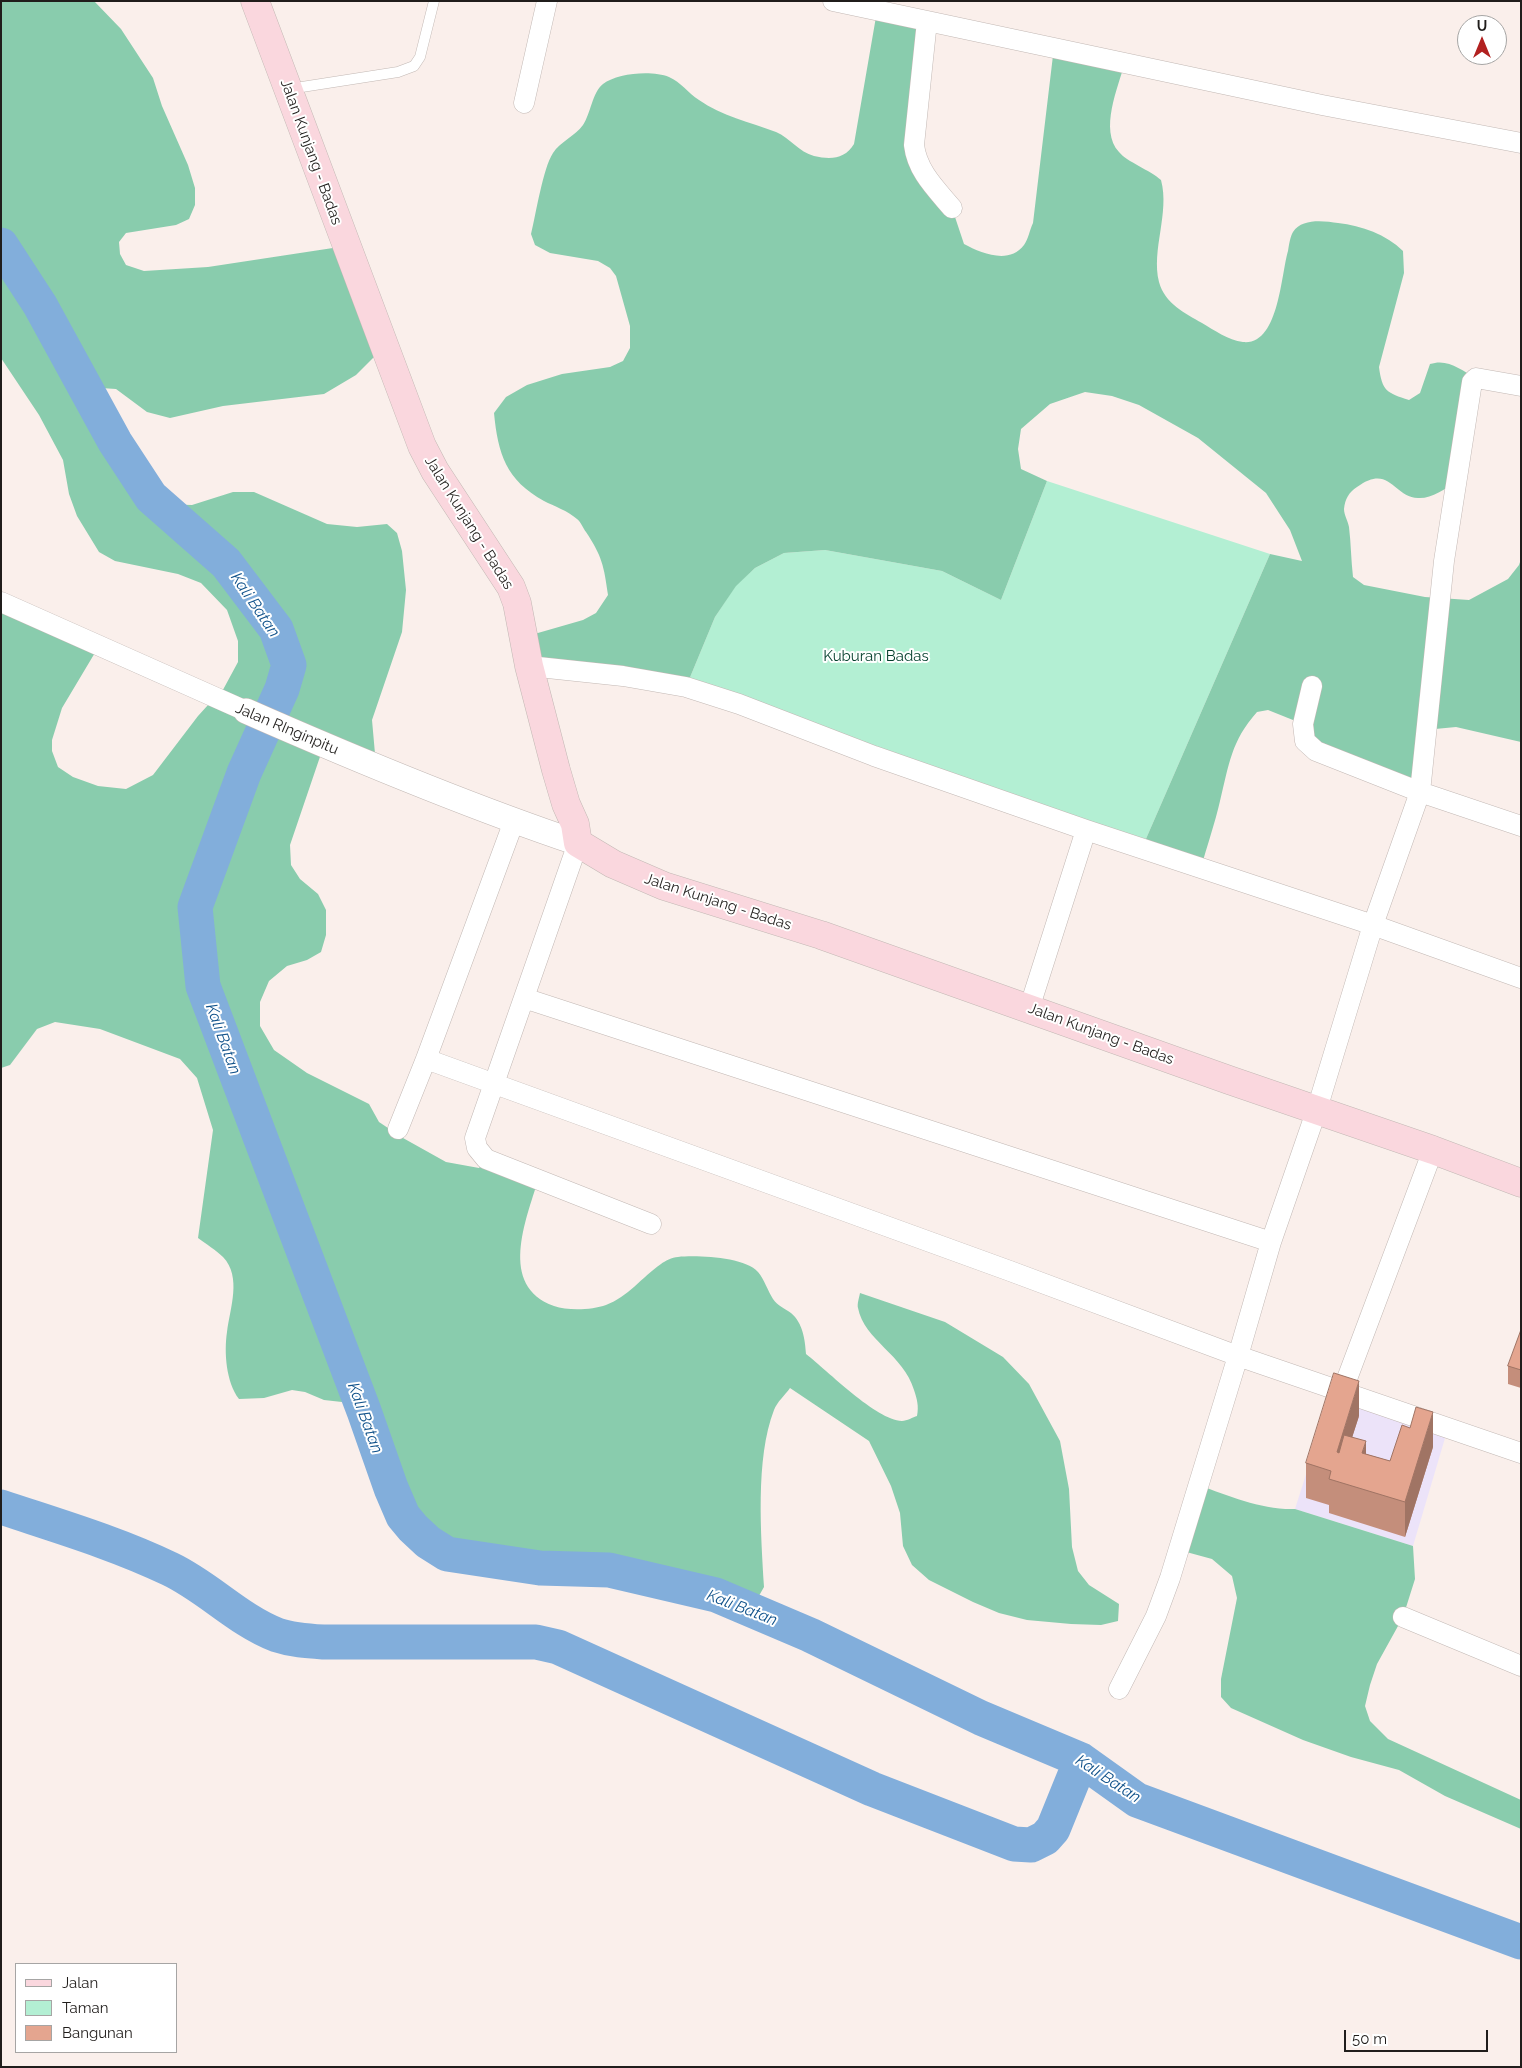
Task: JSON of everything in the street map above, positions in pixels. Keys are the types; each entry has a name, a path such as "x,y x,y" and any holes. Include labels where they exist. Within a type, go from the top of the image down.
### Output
{"main road":[{"name":"Jalan Kunjang - Badas","path":"255,1 422,446 435,471 511,587 517,603 529,666 566,804 576,824 578,843 613,864 664,886 821,935 1521,1182"}],"street":[{"path":"524,103 548,1"},
{"path":"833,1 1322,105 1521,143"},
{"path":"927,21 914,145 920,169 952,208"},
{"path":"1118,1689 1156,1616 1168,1586 1271,1242 1316,1109 1373,925 1420,792 1444,561 1472,382 1476,378 1483,378 1521,386"},
{"name":"Jalan RInginpitu","path":"1,602 324,745 514,821 578,843"},
{"path":"529,666 623,676 686,687 738,704 874,756 1086,830 1373,925 1521,978"},
{"path":"1312,686 1304,724 1305,741 1316,751 1420,792 1521,826"},
{"path":"398,1129 426,1059 514,821"},
{"path":"1029,1009 1086,830"},
{"path":"578,843 475,1138 477,1148 486,1160 651,1224"},
{"path":"524,998 1271,1242"},
{"path":"426,1059 1010,1271 1238,1356 1521,1453"},
{"path":"1342,1392 1433,1150"},
{"path":"1403,1617 1521,1666"}],"lane":[{"path":"288,89 398,72 414,66 420,57 434,1"}],"shaded area":[{"path":"1333,1389 1448,1428 1413,1546 1295,1509"}],"green space":[{"path":"1,1 94,1 121,29 153,78 162,106 188,165 195,188 195,205 189,219 176,225 126,233 119,242 120,254 126,265 144,271 208,267 346,246 384,347 356,375 324,394 223,406 170,418 147,412 116,389 101,388 93,403 132,470 150,495 160,504 192,505 233,492 254,492 327,524 357,527 387,524 397,533 402,551 406,590 402,632 372,720 376,765 324,745 290,845 291,865 300,879 318,894 326,910 326,935 321,952 307,960 287,966 269,981 260,1002 260,1026 274,1050 307,1073 369,1104 379,1122 446,1162 479,1168 486,1159 538,1180 523,1232 520,1250 521,1268 526,1284 537,1296 554,1306 566,1309 580,1309 606,1305 621,1297 654,1269 673,1258 686,1256 708,1257 743,1263 758,1272 775,1301 795,1317 801,1327 806,1354 866,1404 891,1419 902,1421 917,1416 918,1409 914,1390 902,1367 876,1339 862,1319 858,1306 860,1293 945,1322 1003,1357 1029,1384 1060,1441 1069,1489 1072,1547 1078,1571 1089,1585 1119,1604 1118,1621 1101,1625 1027,1620 999,1613 929,1580 912,1565 903,1546 900,1513 891,1486 869,1441 790,1388 775,1407 764,1451 761,1497 764,1587 756,1601 748,1609 716,1595 609,1570 540,1568 447,1554 428,1542 403,1516 364,1411 351,1403 324,1400 305,1392 292,1390 264,1398 239,1399 235,1392 227,1367 226,1349 233,1293 232,1274 229,1265 223,1257 198,1238 213,1130 197,1078 180,1059 100,1029 55,1022 37,1029 10,1065 1,1068 1,602 99,646 62,708 52,740 52,751 58,767 73,777 98,786 126,789 153,775 198,716 208,705 218,699 238,662 238,641 227,610 201,583 178,574 115,561 99,552 77,516 69,494 63,460 39,415 1,358"},
{"path":"877,11 927,21 914,145 952,208 964,244 986,254 1003,256 1011,255 1018,251 1027,240 1033,223 1054,47 1125,62 1112,108 1111,132 1113,143 1123,156 1161,180 1163,205 1157,257 1159,282 1166,296 1176,307 1216,332 1243,342 1255,340 1264,333 1276,307 1291,236 1302,224 1320,221 1356,226 1381,235 1403,251 1404,273 1379,367 1384,386 1391,393 1409,400 1420,393 1430,364 1437,363 1449,364 1476,378 1456,482 1433,495 1418,498 1410,496 1390,483 1377,478 1357,487 1348,496 1344,509 1349,527 1353,577 1364,585 1425,597 1469,600 1508,579 1519,565 1521,559 1521,742 1456,727 1435,729 1420,792 1316,751 1303,724 1268,710 1257,712 1236,743 1232,754 1201,868 1142,848 1270,554 1302,561 1290,530 1266,493 1198,438 1139,405 1112,396 1085,392 1050,404 1021,429 1018,449 1021,469 1047,481 1001,600 942,571 825,550 784,553 755,568 736,586 715,617 686,687 529,666 524,637 583,620 596,613 608,595 604,569 599,555 580,522 561,509 531,493 513,475 506,464 498,441 494,413 506,397 527,385 562,374 610,367 623,361 630,348 630,326 616,276 610,268 598,261 550,253 535,245 531,234 549,160 553,153 583,125 596,93 603,84 617,77 644,73 669,77 708,106 726,115 776,132 809,154 826,158 842,155 854,144"},
{"name":"Kuburan Badas","path":"1047,481 1270,554 1142,848 686,687 715,617 736,585 755,568 784,553 825,550 942,571 1001,600"},
{"path":"1198,1485 1258,1505 1295,1509 1413,1546 1415,1579 1403,1617 1377,1664 1370,1685 1365,1706 1370,1721 1388,1739 1521,1800 1521,1829 1445,1796 1399,1770 1351,1757 1303,1740 1231,1708 1221,1697 1221,1679 1237,1598 1232,1576 1212,1559 1179,1550"}],"building":[{"path":"1521,1330 1521,1370 1508,1366"},
{"path":"1334,1373 1359,1381 1337,1452 1339,1453 1344,1435 1366,1441 1362,1453 1390,1461 1402,1425 1410,1428 1416,1407 1433,1412 1405,1502 1329,1479 1331,1471 1306,1463"}],"waterway":[{"name":"Kali Batan","path":"1,245 40,305 115,442 151,497 226,563 276,629 289,665 282,689 244,773 195,907 203,986 364,1411 391,1488 403,1516 413,1528 428,1542 447,1554 540,1568 609,1570 716,1595 810,1635 981,1718 1081,1760 1137,1800 1521,1942"},
{"path":"1,1507 108,1543 170,1569 184,1576 249,1621 283,1637 323,1642 536,1642 558,1647 872,1789 1014,1844 1031,1845 1045,1838 1053,1829 1081,1760"}]}
